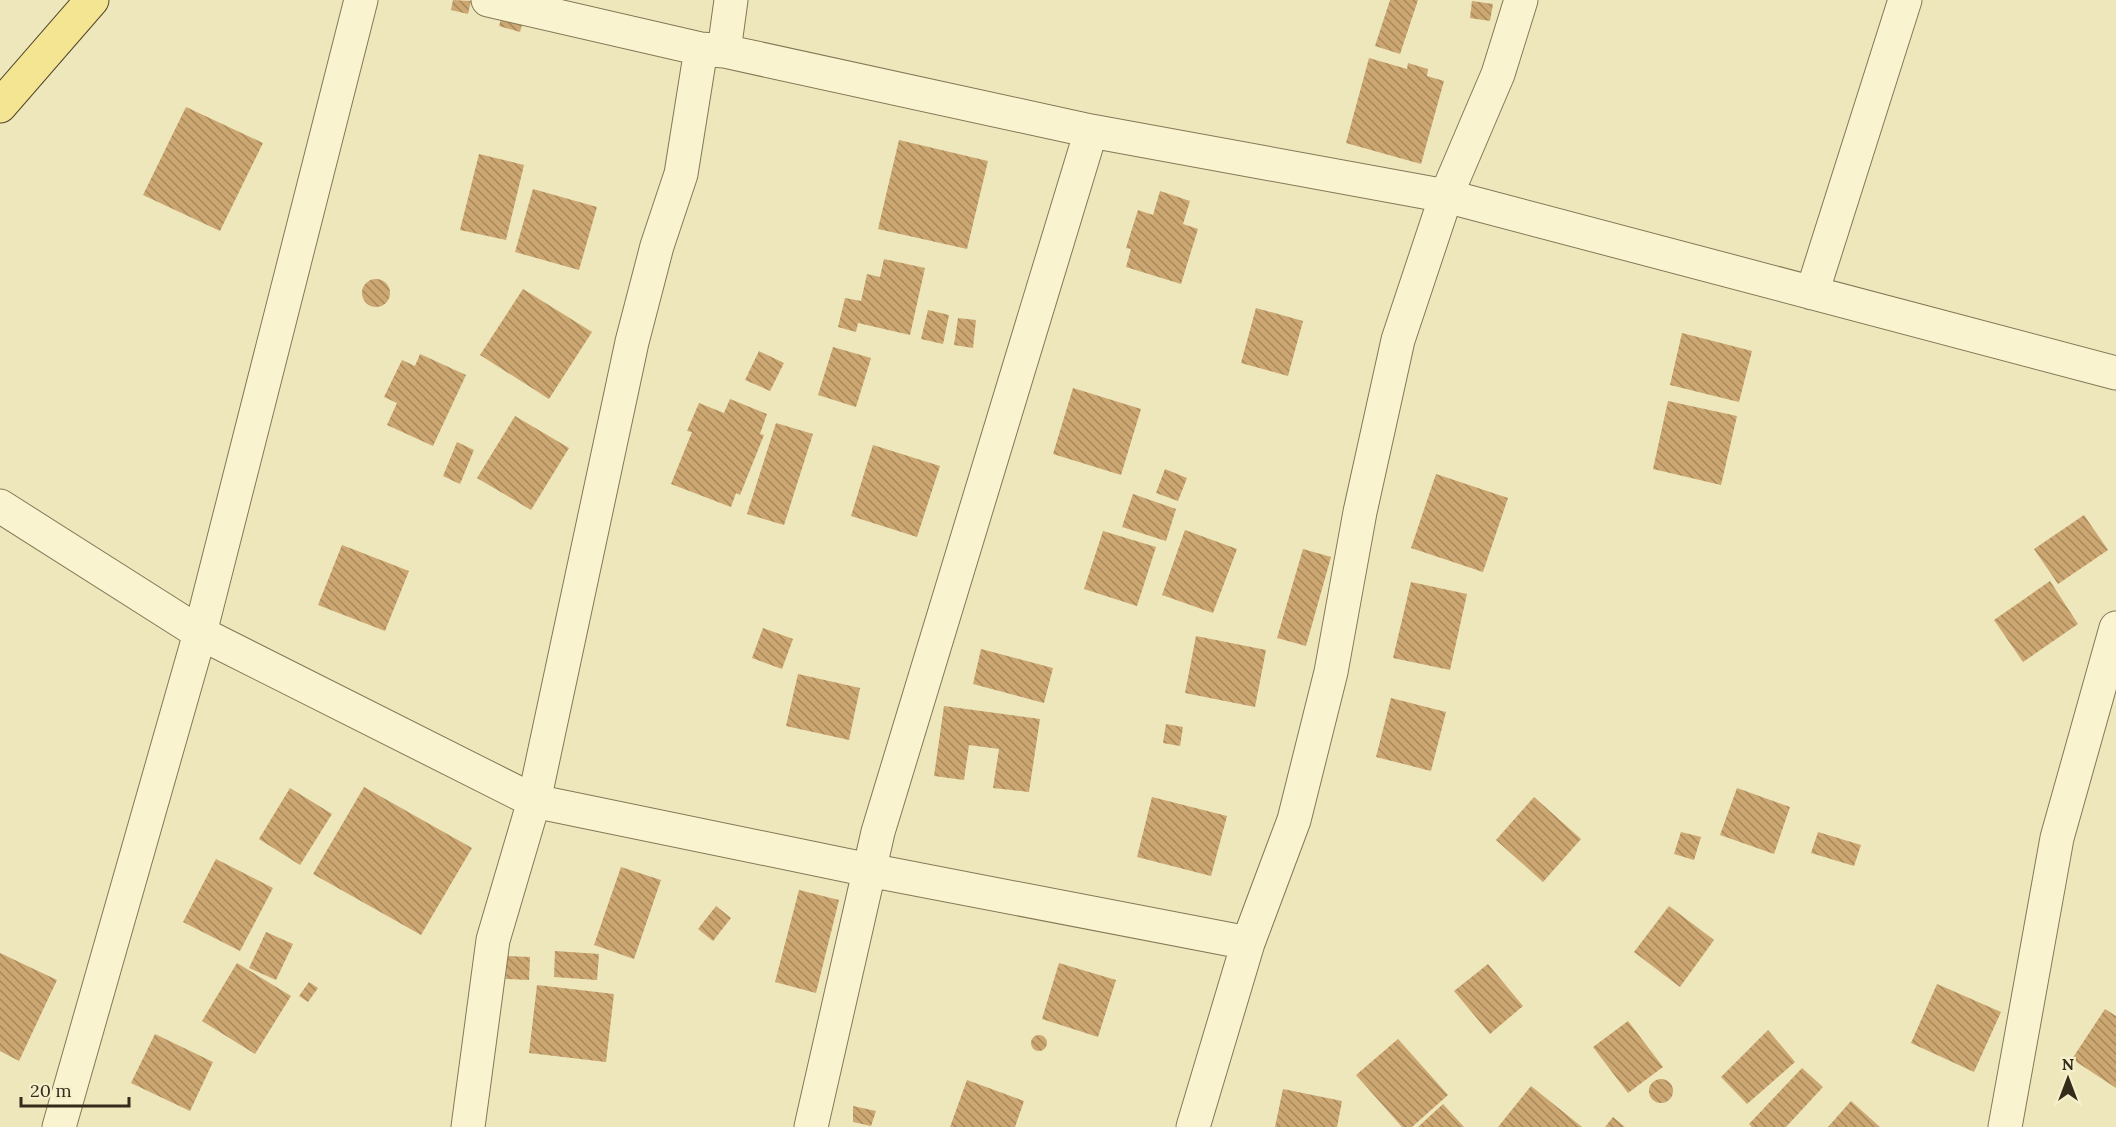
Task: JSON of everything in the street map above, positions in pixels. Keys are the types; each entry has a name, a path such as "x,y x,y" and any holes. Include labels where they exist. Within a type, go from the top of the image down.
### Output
{"main road":[{"path":"0,105 92,0"}],"street":[{"path":"59,1127 200,633 361,0"},
{"path":"488,0 1091,131 1446,196 2116,373"},
{"path":"468,1127 493,940 534,801 632,342 657,246 681,174 712,50 731,0"},
{"path":"1193,1127 1248,943 1294,820 1331,672 1360,512 1398,340 1446,196 1498,74 1521,0"},
{"path":"1812,293 1905,0"},
{"path":"811,1127 878,832 1091,131"},
{"path":"0,506 200,633 534,801 869,870 1248,943"},
{"path":"2005,1127 2057,838 2116,628"}],"building":[{"path":"453,0 471,1 468,14 451,10"},
{"path":"1390,0 1418,0 1400,54 1375,46"},
{"path":"1472,1 1493,4 1490,21 1470,18"},
{"path":"503,12 524,18 520,32 499,26"},
{"path":"1369,58 1407,69 1408,63 1428,69 1427,76 1444,81 1421,164 1346,143"},
{"path":"186,107 263,143 220,231 143,195"},
{"path":"899,140 988,161 967,249 878,229"},
{"path":"479,154 524,165 506,240 460,230"},
{"path":"533,189 597,207 579,270 515,252"},
{"path":"1160,191 1190,201 1183,224 1198,229 1181,284 1126,267 1131,249 1126,248 1138,210 1153,215"},
{"path":"884,259 925,268 910,335 858,323 856,332 838,327 845,298 861,301 867,274 880,277"},
{"path":"376,279 386,283 390,293 386,303 376,307 366,303 362,293 366,283"},
{"path":"523,289 592,332 549,399 480,355"},
{"path":"1256,308 1303,321 1288,376 1241,363"},
{"path":"928,310 949,315 943,344 921,339"},
{"path":"958,318 976,320 973,348 954,345"},
{"path":"1682,333 1752,351 1739,402 1670,385"},
{"path":"833,347 871,358 856,407 818,395"},
{"path":"759,351 784,363 770,391 745,380"},
{"path":"420,354 466,375 433,446 387,425 397,403 384,397 402,360 415,366"},
{"path":"1073,388 1141,409 1121,475 1053,454"},
{"path":"730,399 767,414 760,434 764,435 740,495 736,493 731,507 671,484 692,432 687,431 699,403 724,413"},
{"path":"1668,401 1737,416 1721,485 1653,469"},
{"path":"515,416 569,448 531,510 477,478"},
{"path":"776,423 813,434 784,525 747,514"},
{"path":"457,442 474,450 460,484 443,476"},
{"path":"873,445 940,466 917,537 851,516"},
{"path":"1165,469 1187,478 1178,501 1156,493"},
{"path":"1436,474 1508,498 1483,572 1411,548"},
{"path":"1133,494 1176,509 1166,541 1122,527"},
{"path":"2084,515 2108,550 2058,584 2034,549"},
{"path":"1185,530 1237,549 1213,613 1162,595"},
{"path":"1103,531 1156,547 1137,606 1084,589"},
{"path":"342,545 409,571 385,631 318,605"},
{"path":"1303,549 1331,557 1306,646 1277,638"},
{"path":"2050,581 2078,624 2023,662 1994,620"},
{"path":"1411,582 1467,594 1450,670 1393,658"},
{"path":"763,628 793,639 782,669 752,658"},
{"path":"1196,636 1266,650 1255,707 1185,693"},
{"path":"981,649 1053,668 1044,703 973,684"},
{"path":"798,674 860,688 849,740 786,726"},
{"path":"1391,698 1446,712 1431,771 1376,757"},
{"path":"944,706 1040,719 1029,792 993,788 999,749 969,745 964,780 934,776"},
{"path":"1166,724 1183,727 1180,746 1163,743"},
{"path":"364,787 472,848 421,935 313,874"},
{"path":"290,788 332,814 300,865 259,839"},
{"path":"1737,788 1790,807 1774,854 1720,835"},
{"path":"1152,797 1227,816 1211,876 1137,857"},
{"path":"1534,797 1581,839 1543,882 1496,840"},
{"path":"1681,832 1701,837 1694,860 1674,854"},
{"path":"1818,832 1861,845 1854,866 1811,853"},
{"path":"216,859 273,888 240,951 183,922"},
{"path":"621,867 661,880 634,959 594,945"},
{"path":"799,890 839,900 816,993 775,982"},
{"path":"716,906 731,918 713,941 698,929"},
{"path":"1669,906 1714,940 1680,987 1634,952"},
{"path":"266,932 293,944 276,980 249,968"},
{"path":"555,951 599,954 597,980 554,977"},
{"path":"0,953 57,980 19,1061 0,1051"},
{"path":"507,956 530,957 529,980 506,979"},
{"path":"237,963 291,996 255,1054 202,1021"},
{"path":"1059,963 1116,980 1098,1037 1042,1019"},
{"path":"1488,964 1523,1006 1490,1034 1454,991"},
{"path":"309,982 318,988 308,1002 299,996"},
{"path":"1937,984 2001,1012 1974,1072 1911,1043"},
{"path":"537,985 614,994 606,1062 529,1053"},
{"path":"2105,1009 2116,1016 2116,1088 2072,1059"},
{"path":"1628,1021 1663,1067 1628,1093 1593,1047"},
{"path":"1768,1030 1795,1062 1747,1104 1721,1077"},
{"path":"155,1034 213,1062 190,1111 131,1083"},
{"path":"1036,1035 1042,1035 1047,1043 1045,1049 1036,1051 1031,1046 1031,1040"},
{"path":"1398,1039 1448,1095 1412,1127 1402,1127 1356,1075"},
{"path":"1802,1068 1823,1087 1786,1127 1752,1127 1749,1124"},
{"path":"1661,1079 1669,1083 1673,1091 1669,1099 1661,1103 1653,1099 1649,1091 1653,1083"},
{"path":"967,1080 1024,1101 1015,1127 950,1127"},
{"path":"1531,1086 1582,1127 1498,1127"},
{"path":"1283,1089 1342,1101 1337,1127 1275,1127"},
{"path":"1851,1101 1880,1127 1828,1127"},
{"path":"1443,1104 1464,1127 1418,1127"},
{"path":"853,1106 876,1111 871,1126 853,1122"},
{"path":"1613,1117 1625,1127 1605,1127"}]}
